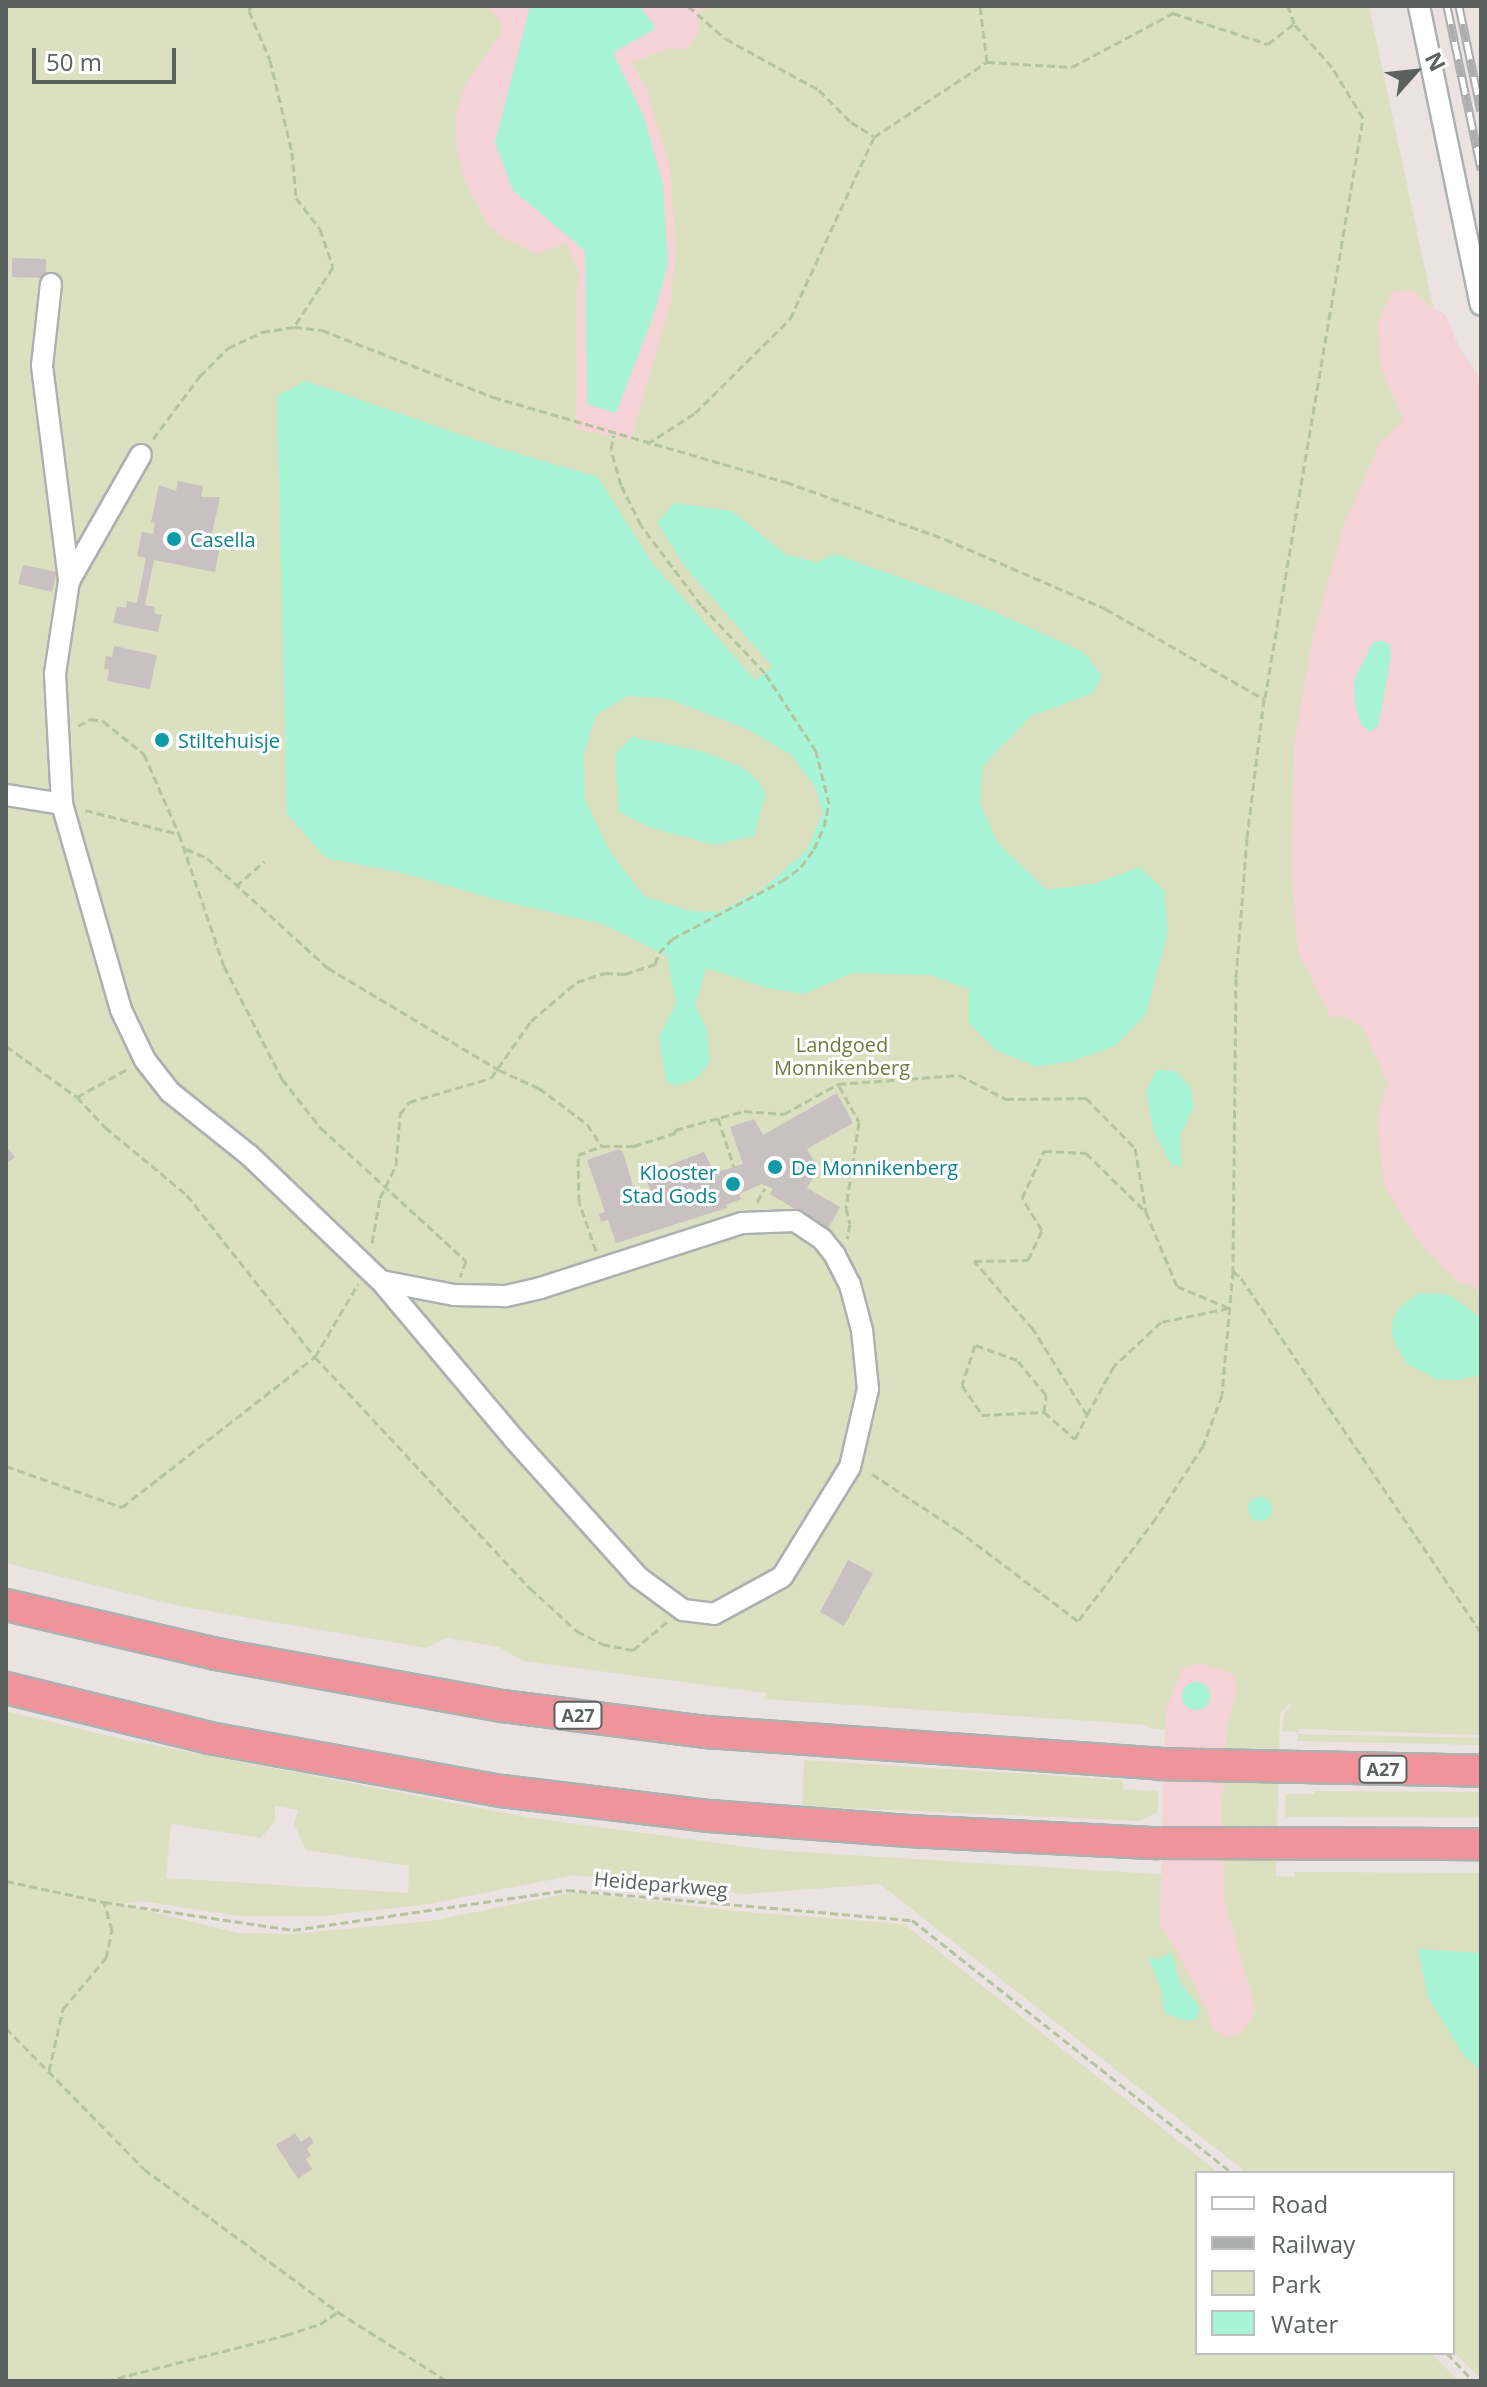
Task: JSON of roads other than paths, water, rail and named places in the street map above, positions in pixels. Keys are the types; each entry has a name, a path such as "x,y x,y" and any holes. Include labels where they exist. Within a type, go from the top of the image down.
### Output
{"highway":[{"name":"A27","path":"6,1605 216,1654 503,1706 707,1732 1159,1764 1481,1771"},
{"path":"6,1688 209,1738 502,1791 725,1817 908,1831 1157,1843 1481,1844"}],"lane":[{"path":"1419,6 1481,305"},
{"path":"51,284 42,366 69,581 55,674 55,735 62,804 121,1010 145,1060 170,1092 249,1155 381,1281 513,1438 638,1577 683,1610 714,1614 782,1577 850,1467 868,1389 862,1330 850,1285 835,1255 822,1239 795,1221 742,1223 541,1288 505,1296 454,1295 381,1281"},
{"path":"69,581 141,455"},
{"path":"6,795 62,804"}],"water":[{"path":"530,6 640,6 656,28 613,53 644,117 663,185 668,265 653,316 616,413 587,404 585,251 513,190 495,143"},
{"path":"306,381 499,448 598,477 653,564 755,680 773,667 686,568 657,523 674,503 732,511 786,555 817,562 835,554 995,612 1083,652 1102,675 1093,693 1031,716 983,766 980,803 998,843 1047,890 1097,883 1139,867 1164,890 1168,931 1146,1014 1115,1046 1072,1061 1037,1067 996,1050 969,1023 969,989 930,975 852,973 804,994 767,988 706,968 695,1005 707,1029 710,1062 696,1079 675,1086 666,1081 659,1036 676,1004 667,956 603,924 498,900 403,873 326,858 287,814 277,396","holes":["628,696 669,699 747,729 791,755 814,785 823,812 807,850 764,888 718,912 690,911 644,896 609,850 585,799 583,756 596,715"]},
{"path":"1382,641 1390,645 1391,656 1378,727 1369,732 1361,724 1355,704 1354,680 1373,642"},
{"path":"632,737 701,751 742,767 758,781 766,794 754,836 715,845 652,828 619,812 615,754"},
{"path":"1156,1070 1176,1071 1190,1087 1194,1107 1180,1135 1182,1167 1171,1164 1154,1132 1146,1092"},
{"path":"1417,1294 1451,1296 1481,1318 1481,1375 1458,1380 1436,1379 1406,1363 1392,1336 1393,1320 1399,1308"},
{"path":"1260,1497 1271,1504 1272,1509 1265,1520 1260,1521 1249,1514 1248,1509 1255,1498"},
{"path":"1196,1682 1206,1686 1210,1696 1206,1706 1196,1710 1186,1706 1182,1696 1186,1686"},
{"path":"1418,1949 1481,1953 1481,2070 1464,2056 1428,1997"},
{"path":"1171,1952 1180,1982 1200,2008 1196,2019 1186,2021 1164,2013 1161,1988 1148,1957 1160,1959"}],"railway":[{"path":"1447,6 1481,169"},
{"path":"1459,6 1481,111"}],"place":[{"name":"Casella","path":"174,539"},
{"name":"Stiltehuisje","path":"162,740"},
{"name":"De Monnikenberg","path":"775,1167"},
{"name":"Klooster Stad Gods","path":"733,1184"}],"park label":[{"name":"Landgoed Monnikenberg","path":"842,1056"}]}
